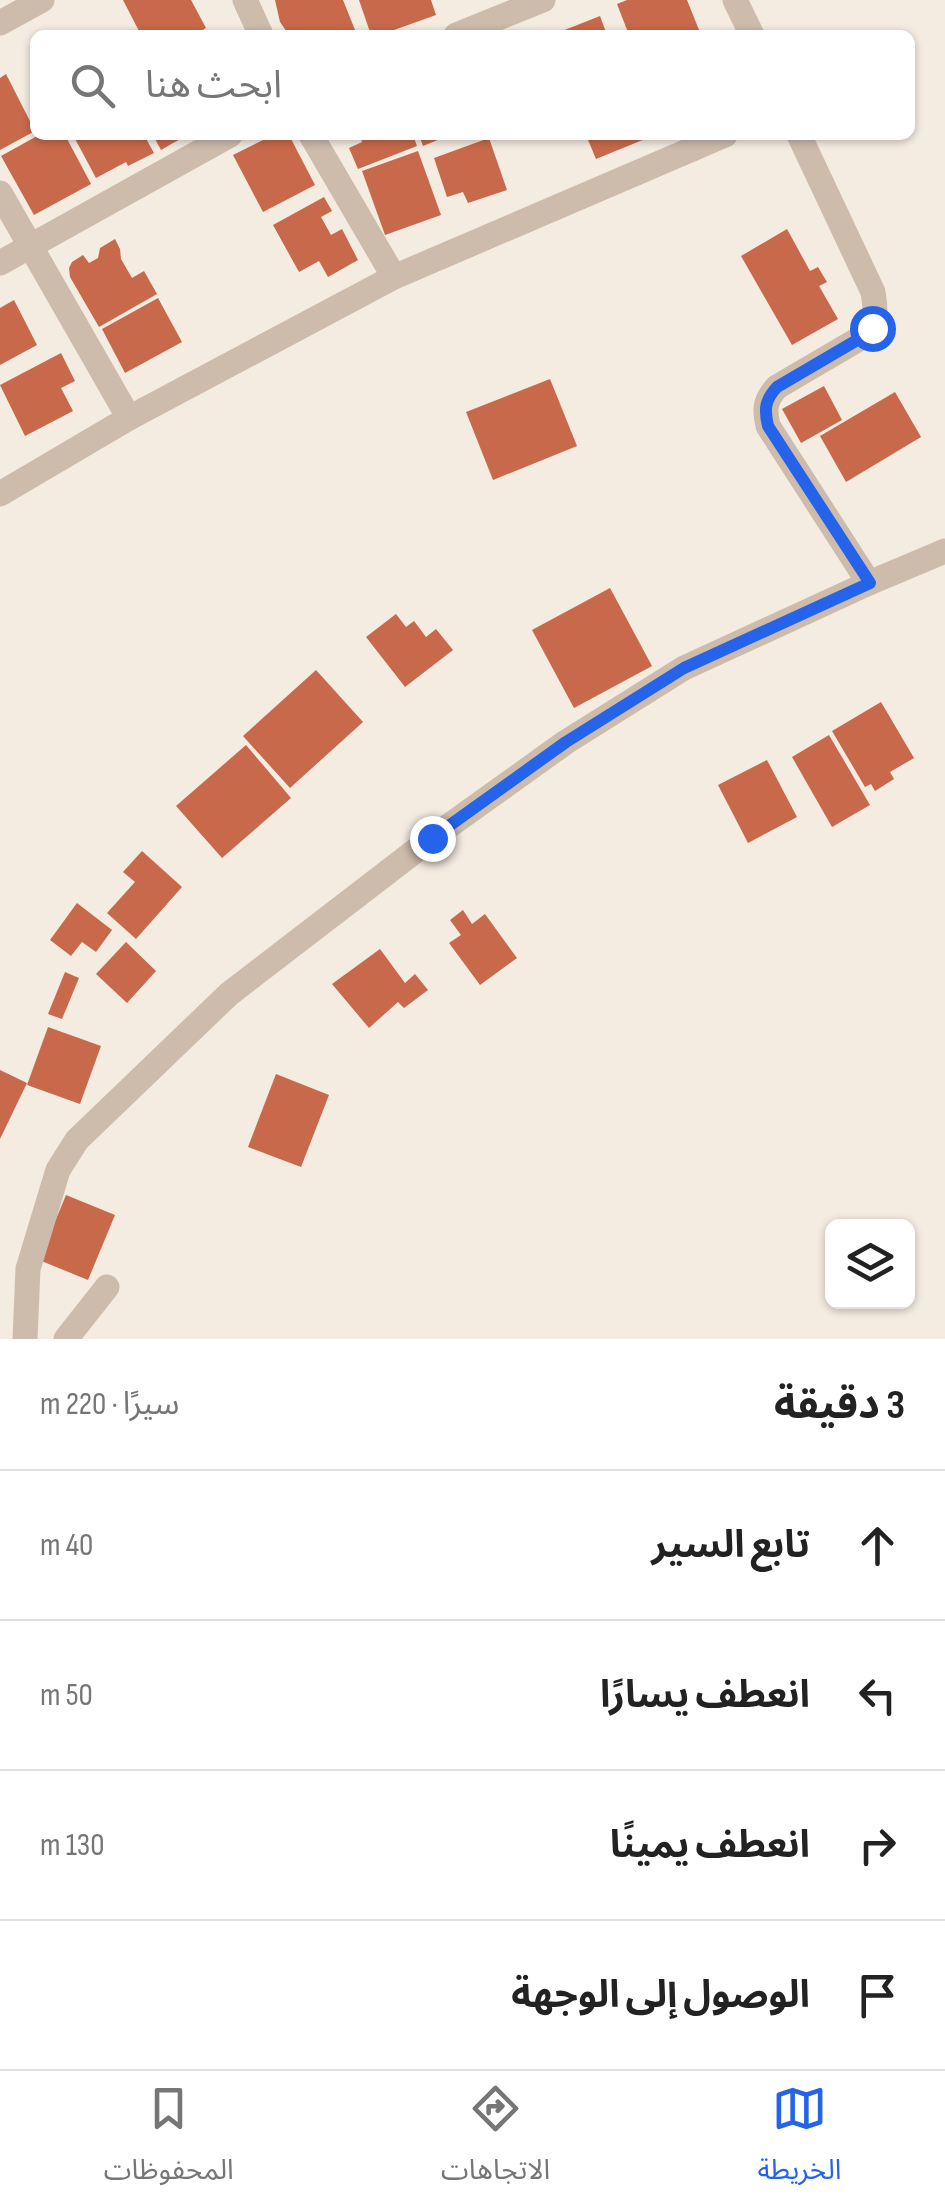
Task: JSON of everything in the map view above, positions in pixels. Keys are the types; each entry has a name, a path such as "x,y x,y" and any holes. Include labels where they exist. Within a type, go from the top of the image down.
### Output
{"street":[{"path":"0,23 42,0"},
{"path":"245,0 259,30"},
{"path":"468,30 543,0"},
{"path":"735,0 750,30"},
{"path":"0,262 221,140"},
{"path":"314,140 394,277"},
{"path":"0,494 130,418 394,277 713,140"},
{"path":"801,140 873,292 876,312 872,328 864,336 777,387 767,398 764,413 768,426 870,583"},
{"path":"0,192 130,418"},
{"path":"25,1339 28,1269 58,1170 77,1140 229,994 432,838 566,742 684,668 945,551"},
{"path":"66,1339 107,1288"}],"building":[{"path":"123,0 191,0 206,28 203,30 138,30"},
{"path":"275,0 343,0 355,30 286,30"},
{"path":"359,0 431,0 436,15 394,30 369,30"},
{"path":"627,0 687,0 699,30 627,30 617,4"},
{"path":"600,16 605,30 565,30"},
{"path":"6,74 30,121 30,134 0,150 0,78"},
{"path":"30,140 68,140 91,184 34,215 1,156"},
{"path":"76,140 147,140 154,153 96,178"},
{"path":"156,140 178,140 161,150"},
{"path":"263,140 292,140 315,185 263,212 233,155"},
{"path":"415,140 417,146 358,169 349,148 362,142"},
{"path":"490,140 507,190 468,203 463,192 447,197 434,158"},
{"path":"588,140 643,140 596,159"},
{"path":"418,151 441,215 385,235 362,171"},
{"path":"324,197 332,211 321,217 331,235 342,229 358,260 328,277 319,261 299,272 273,225"},
{"path":"787,229 810,271 818,267 827,282 819,286 838,319 792,345 741,256"},
{"path":"115,239 132,278 144,271 157,294 99,327 70,277 69,268 83,255 89,263 98,258 100,248"},
{"path":"158,298 182,342 125,373 102,329"},
{"path":"14,300 37,345 0,365 0,308"},
{"path":"61,353 75,381 61,388 73,411 25,436 0,385"},
{"path":"550,379 577,446 493,480 466,412"},
{"path":"824,386 842,420 801,443 782,409"},
{"path":"895,392 921,437 846,482 820,436"},
{"path":"610,588 652,666 574,708 532,630"},
{"path":"396,614 406,627 414,621 426,637 436,629 453,650 405,687 366,637"},
{"path":"316,670 363,722 290,788 243,736"},
{"path":"881,702 914,758 890,772 894,779 875,791 871,784 865,787 832,731"},
{"path":"829,735 870,805 832,827 792,757"},
{"path":"246,745 291,798 222,858 176,806"},
{"path":"767,760 797,817 748,843 718,785"},
{"path":"142,851 182,887 136,939 107,913 135,882 123,872"},
{"path":"77,903 112,930 96,952 82,942 71,956 50,940"},
{"path":"463,910 472,924 485,914 517,958 480,985 449,943 461,935 450,920"},
{"path":"126,942 156,971 127,1003 96,974"},
{"path":"380,949 405,983 415,974 428,990 404,1008 398,1002 369,1028 332,984"},
{"path":"65,972 79,978 62,1019 48,1014"},
{"path":"48,1027 101,1046 80,1104 27,1085"},
{"path":"0,1070 27,1083 0,1139"},
{"path":"276,1074 329,1095 301,1167 248,1147"},
{"path":"66,1195 115,1215 88,1280 39,1260"}],"route":[{"path":"432,838 566,742 684,668 870,583 768,426 764,413 767,398 777,387 872,328"}]}
